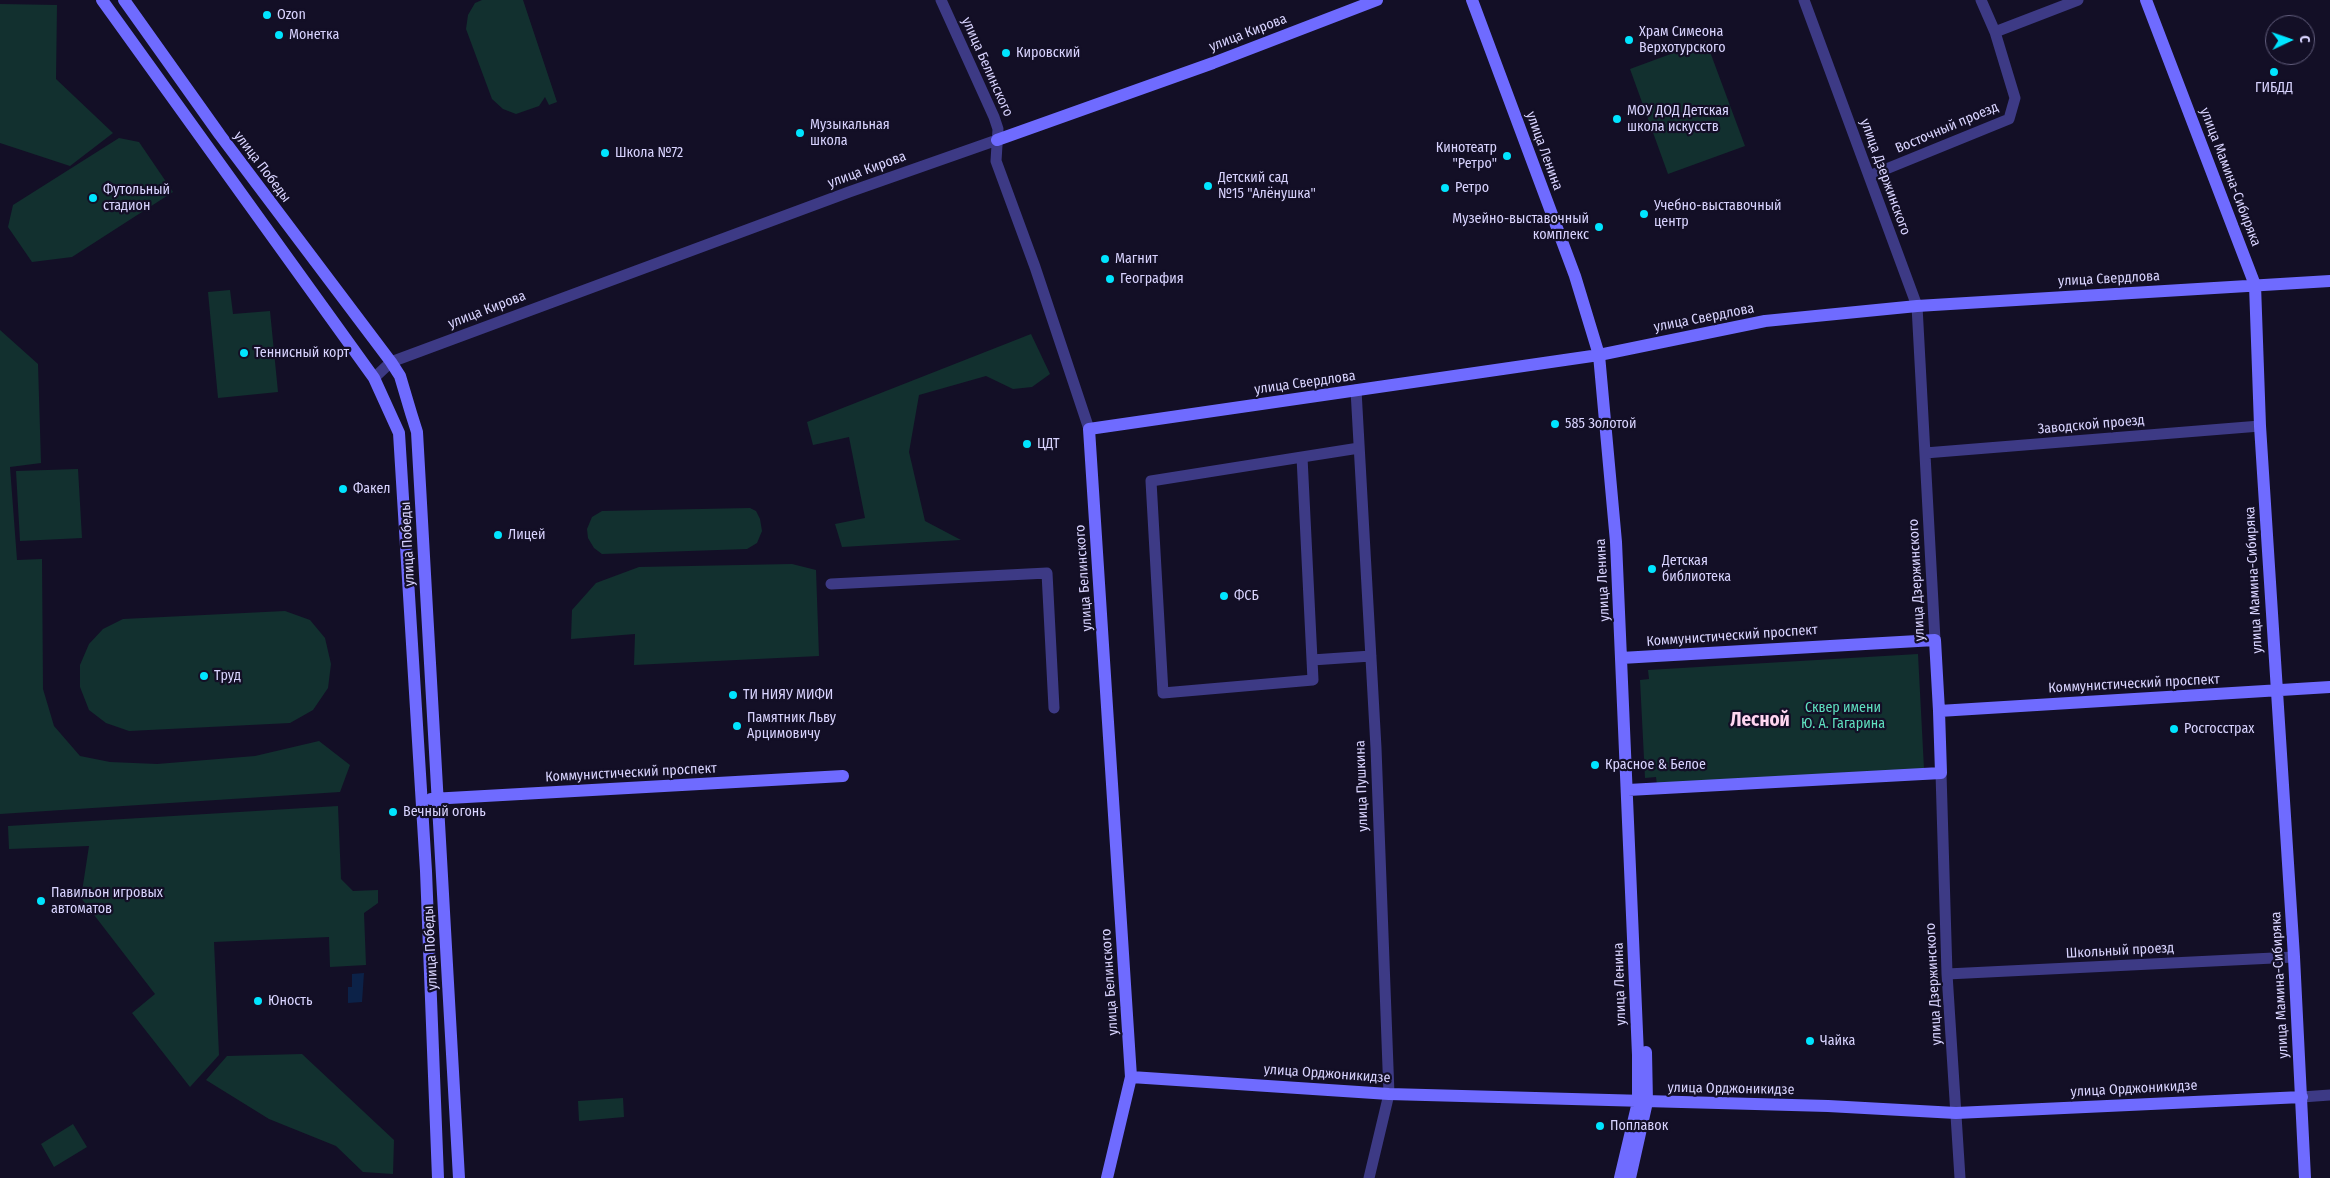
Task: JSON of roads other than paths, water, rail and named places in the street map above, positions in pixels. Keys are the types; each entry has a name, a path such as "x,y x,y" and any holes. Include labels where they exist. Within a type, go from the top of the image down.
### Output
{"street":[{"name":"улица Победы","path":"102,0 374,378 399,433 422,800 438,1178"},
{"name":"улица Победы","path":"124,0 214,128 391,362 400,376 417,432 459,1178"},
{"name":"улица Кирова","path":"374,378 391,362 849,192 997,140 1377,0"},
{"name":"улица Ленина","path":"1472,0 1575,276 1601,354 1619,542 1631,790 1642,1102 1620,1178"},
{"path":"1479,0 1579,270 1601,354"},
{"name":"улица Дзержинского","path":"1805,0 1917,306 1939,711 1947,974 1960,1178"},
{"path":"1981,0 1995,32 2078,0"},
{"name":"улица Мамина-Сибиряка","path":"2146,0 2255,285 2260,426 2294,957 2305,1178"},
{"name":"улица Белинского","path":"943,5 998,129 996,161 1035,267 1089,429 1131,1077 1107,1178"},
{"name":"Восточный проезд","path":"1869,176 2009,119 2015,98 1995,32"},
{"name":"улица Свердлова","path":"1089,429 1601,354 1765,322 1917,306 2330,281"},
{"name":"улица Пушкина","path":"1356,390 1371,656 1389,1094 1369,1178"},
{"name":"Заводской проезд","path":"1925,453 2260,426"},
{"path":"1302,457 1313,680 1163,693 1151,481 1302,457 1360,448"},
{"path":"831,584 1046,573 1054,708"},
{"name":"Коммунистический проспект","path":"1625,657 1935,640"},
{"path":"1312,660 1371,656"},
{"name":"Коммунистический проспект","path":"1939,711 2330,687"},
{"path":"1631,790 1941,773"},
{"name":"Коммунистический проспект","path":"422,800 843,776"},
{"name":"Школьный проезд","path":"1947,974 2294,957"},
{"name":"улица Орджоникидзе","path":"1131,1077 1389,1094 1828,1106 1956,1112 2330,1095"},
{"path":"1630,1178 1642,1102"}],"water":[{"path":"364,973 362,1002 348,1003 348,987 352,987 352,974"}],"place":[{"name":"Ozon","path":"267,15"},
{"name":"Монетка","path":"279,35"},
{"name":"Храм Симеона Верхотурского","path":"1629,40"},
{"name":"Кировский","path":"1006,53"},
{"name":"ГИБДД","path":"2274,72"},
{"name":"МОУ ДОД Детская школа искусств","path":"1617,119"},
{"name":"Музыкальная школа","path":"800,133"},
{"name":"Школа №72","path":"605,153"},
{"name":"Кинотеатр \"Ретро\"","path":"1507,156"},
{"name":"Детский сад №15 \"Алёнушка\"","path":"1208,186"},
{"name":"Ретро","path":"1445,188"},
{"name":"Футольный стадион","path":"93,198"},
{"name":"Учебно-выставочный центр","path":"1644,214"},
{"name":"Музейно-выставочный комплекс","path":"1599,227"},
{"name":"Магнит","path":"1105,259"},
{"name":"География","path":"1110,279"},
{"name":"Теннисный корт","path":"244,353"},
{"name":"585 Золотой","path":"1555,424"},
{"name":"ЦДТ","path":"1027,444"},
{"name":"Факел","path":"343,489"},
{"name":"Лицей","path":"498,535"},
{"name":"Детская библиотека","path":"1652,569"},
{"name":"ФСБ","path":"1224,596"},
{"name":"Труд","path":"204,676"},
{"name":"ТИ НИЯУ МИФИ","path":"733,695"},
{"name":"Памятник Льву Арцимовичу","path":"737,726"},
{"name":"Росгосстрах","path":"2174,729"},
{"name":"Красное & Белое","path":"1595,765"},
{"name":"Вечный огонь","path":"393,812"},
{"name":"Павильон игровых автоматов","path":"41,901"},
{"name":"Юность","path":"258,1001"},
{"name":"Чайка","path":"1810,1041"},
{"name":"Поплавок","path":"1600,1126"}],"district":[{"name":"Лесной","path":"1760,721"}],"park label":[{"name":"Сквер имени Ю. А. Гагарина","path":"1843,716"}]}
